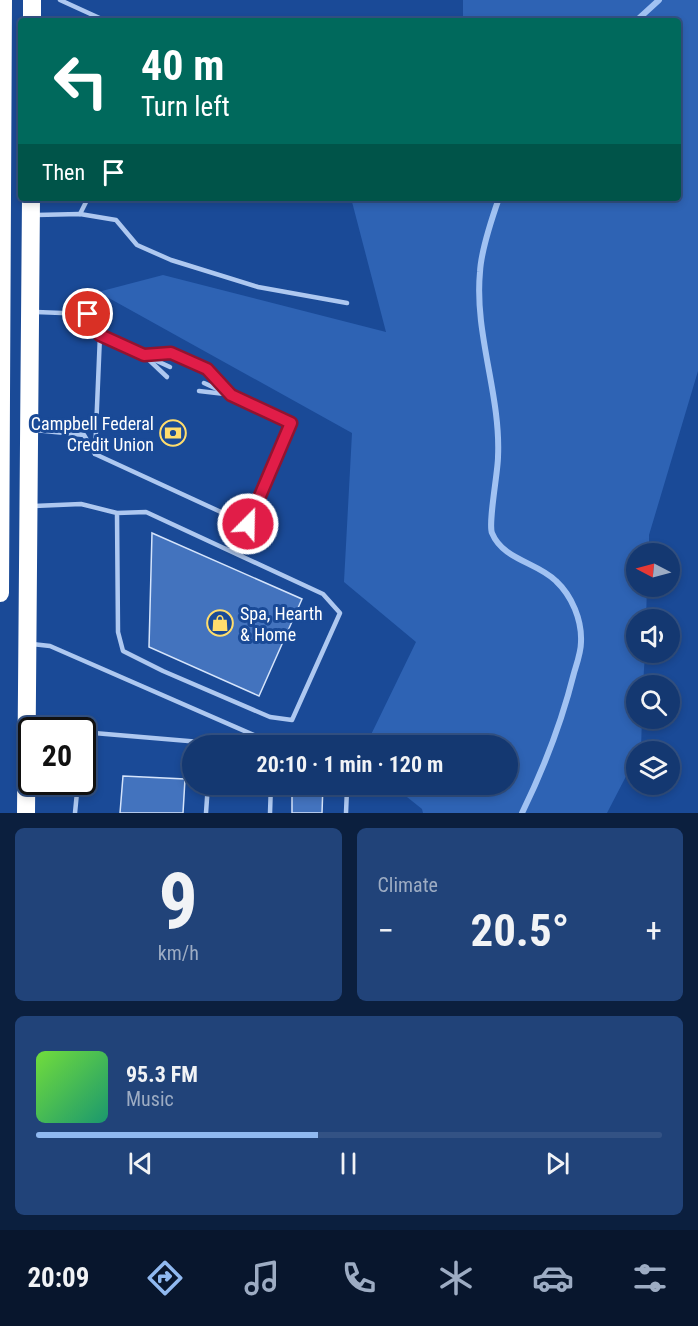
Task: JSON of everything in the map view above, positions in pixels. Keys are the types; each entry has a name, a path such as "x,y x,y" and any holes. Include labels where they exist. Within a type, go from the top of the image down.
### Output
{"highway":[{"path":"0,594 3,0"},
{"path":"32,0 32,18"},
{"path":"27,717 31,206"},
{"path":"26,795 26,813"}],"lane":[{"path":"60,0 99,18"},
{"path":"80,214 86,201"},
{"path":"31,206 116,220 137,245 171,260 258,286 347,303"},
{"path":"30,312 88,314 100,335 95,454"},
{"path":"100,335 170,367"},
{"path":"144,355 171,353 207,369 231,395"},
{"path":"144,355 167,377"},
{"path":"29,430 84,435 95,454 248,524 291,423 204,382"},
{"path":"198,391 231,395"},
{"path":"28,506 81,504 117,513 146,513 324,594 340,614 292,720 270,717 163,671 123,651 118,632 117,513"},
{"path":"28,643 50,646 252,735"},
{"path":"96,733 182,740"},
{"path":"75,813 77,795"},
{"path":"206,813 207,795"},
{"path":"270,813 271,795"},
{"path":"346,813 347,795"}],"shaded area":[{"path":"463,0 698,0 698,371 649,535 649,543 626,543 626,597 647,597 646,609 626,609 626,663 644,663 644,675 626,675 626,729 642,729 641,741 626,741 626,776 607,813 423,813 422,809 404,795 518,795 518,735 371,735 416,642 344,582 352,433 98,292 163,275 386,332 352,201 681,201 681,18 463,18"}],"building":[{"name":"Spa, Hearth & Home","path":"152,533 302,599 259,696 149,647"},
{"path":"123,776 182,779 183,813 120,813"},
{"path":"292,795 323,795 322,813 292,813"}],"waterway":[{"path":"639,18 659,0"},
{"path":"498,201 482,254 479,295 498,434 498,464 491,519 492,533 504,549 540,569 562,587 575,609 581,634 580,654 564,709 545,762 522,813"}],"place":[{"name":"Campbell Federal Credit Union","path":"173,433"},
{"name":"Spa, Hearth & Home","path":"220,623"}],"route":[{"path":"88,314 100,335 144,355 171,353 207,369 231,395 291,423 248,524"}]}
